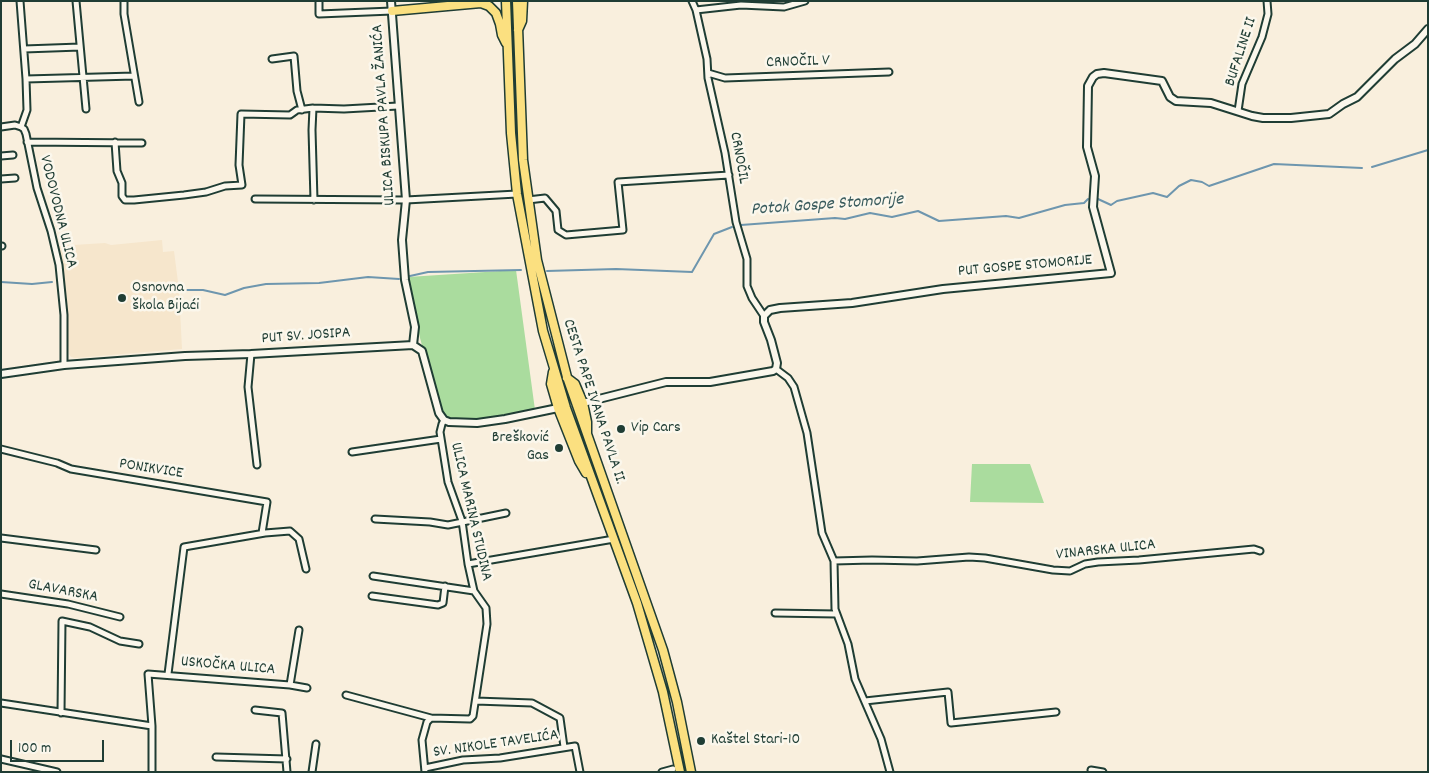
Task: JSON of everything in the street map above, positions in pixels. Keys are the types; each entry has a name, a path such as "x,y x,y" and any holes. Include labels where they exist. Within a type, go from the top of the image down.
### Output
{"main road":[{"name":"CESTA PAPE IVANA PAVLA II.","path":"506,1 511,133 516,194 536,301 554,370 637,603 653,656 663,692 676,770"},
{"name":"CESTA PAPE IVANA PAVLA II.","path":"517,1 523,160 538,260 567,378 586,437 623,534 662,650 679,710 691,772"},
{"path":"517,32 522,20 523,1"},
{"path":"392,11 483,2 496,13 507,45"},
{"path":"554,370 552,384 558,408 579,461 583,469 591,477"},
{"path":"567,378 575,384 583,403 587,422 586,437"}],"street":[{"path":"1,127 14,125 20,127 27,110 20,1"},
{"path":"76,1 86,109"},
{"path":"124,1 139,102"},
{"path":"320,1 319,14 392,11"},
{"name":"ULICA BISKUPA PAVLA ŽANIĆA","path":"391,1 406,200 402,240 405,280 415,327 413,345"},
{"name":"CRNOČIL","path":"692,1 696,10 707,59 736,222 747,259 747,286 752,298 764,316"},
{"path":"696,10 741,5 784,7 805,1"},
{"name":"BUFALINE II","path":"1238,111 1242,84 1262,36 1268,14 1267,1"},
{"name":"PUT GOSPE STOMORIJE","path":"764,316 770,310 780,308 852,303 942,289 1111,273 1093,207 1095,176 1087,147 1088,86 1092,77 1104,73 1156,79 1162,81 1170,97 1176,101 1212,103 1262,118 1291,118 1329,114 1357,97 1394,60 1415,44 1428,29"},
{"path":"24,49 80,48"},
{"path":"272,59 294,56 297,91 302,110"},
{"name":"CRNOČIL V","path":"708,73 725,78 889,72"},
{"path":"26,79 134,76"},
{"path":"115,142 117,171 122,183 122,196 125,200 200,192 225,186 242,185 239,165 241,114 290,115 313,108 344,109 398,106"},
{"path":"313,108 314,200"},
{"name":"VODOVODNA ULICA","path":"20,127 24,129 37,188 51,230 59,265 64,315 64,365"},
{"path":"27,142 142,143"},
{"path":"1,156 13,156"},
{"path":"528,200 545,198 556,211 558,230 566,235 623,230 618,182 729,175"},
{"path":"1,179 15,178"},
{"path":"255,198 406,200 516,194"},
{"path":"764,316 764,322 777,363 776,369"},
{"path":"413,345 422,351 439,413 444,420 476,423 558,408"},
{"name":"PUT SV. JOSIPA","path":"1,374 64,365 184,356 413,345"},
{"path":"251,354 248,387 257,465"},
{"path":"583,403 666,382 710,382 768,373 776,369"},
{"path":"776,369 788,378 794,388 807,433 822,533 834,561 836,614 848,644 855,679 882,739 890,772"},
{"name":"ULICA MARINA STUDINA","path":"431,718 470,718 473,716 487,624 486,608 474,590 462,521 448,482 441,439 444,420"},
{"path":"352,452 441,439"},
{"name":"PONIKVICE","path":"1,449 57,463 71,469 267,502 262,533"},
{"path":"375,519 448,524 506,513"},
{"path":"168,674 184,547 262,533 290,531 299,539 306,569"},
{"path":"1,538 96,550"},
{"path":"468,564 614,539"},
{"name":"VINARSKA ULICA","path":"834,561 917,561 977,557 1053,570 1070,571 1085,564 1098,562 1254,549 1260,551"},
{"path":"373,576 474,590"},
{"path":"372,596 438,605 443,603 445,586"},
{"name":"GLAVARSKA","path":"1,594 68,604 120,617"},
{"path":"775,613 836,614"},
{"path":"61,713 62,621 90,627 120,641 139,644"},
{"name":"USKOČKA ULICA","path":"152,726 148,674 168,674 290,685 299,643 299,630"},
{"path":"290,685 307,688"},
{"path":"865,701 948,692 951,724 1056,712"},
{"path":"346,695 431,718"},
{"path":"476,701 532,703 560,718 564,748"},
{"path":"1,703 152,726 152,772"},
{"path":"255,710 282,713 287,772"},
{"path":"425,770 422,740 426,722 431,718"},
{"path":"312,772 316,744"},
{"name":"SV. NIKOLE TAVELIĆA","path":"425,770 463,760 500,758 575,746 580,772"},
{"path":"216,757 287,759"},
{"path":"1,759 57,772"},
{"path":"662,772 676,770"},
{"path":"1091,770 1103,772"}],"shaded area":[{"name":"Osnovna škola Bijaći","path":"162,240 163,252 174,251 179,290 182,349 71,357 69,354 58,246 105,243 111,245"}],"green space":[{"path":"516,270 535,410 465,421 447,419 439,408 420,338 408,277"},
{"path":"972,464 1030,464 1044,503 970,502"}],"waterway":[{"name":"Potok Gospe Stomorije","path":"1372,167 1428,150"},
{"name":"Potok Gospe Stomorije","path":"1098,199 1111,205 1117,201 1153,193 1167,197 1179,186 1191,180 1202,182 1209,186 1274,164 1362,168"},
{"name":"Potok Gospe Stomorije","path":"741,225 835,218 845,219 870,213 892,217 918,211 939,221 1006,216 1019,218 1065,205 1084,203 1088,199"},
{"name":"Potok Gospe Stomorije","path":"547,271 616,269 692,272 714,234 732,227"},
{"name":"Potok Gospe Stomorije","path":"410,276 428,272 521,270"},
{"name":"Potok Gospe Stomorije","path":"183,290 203,290 225,295 244,288 266,284 319,283 368,277 399,279"},
{"name":"Potok Gospe Stomorije","path":"1,282 32,284 52,282"}],"place":[{"name":"Osnovna škola Bijaći","path":"122,298"},
{"name":"Vip Cars","path":"621,429"},
{"name":"Brešković Gas","path":"559,448"},
{"name":"Kaštel Stari-10","path":"701,741"}]}
